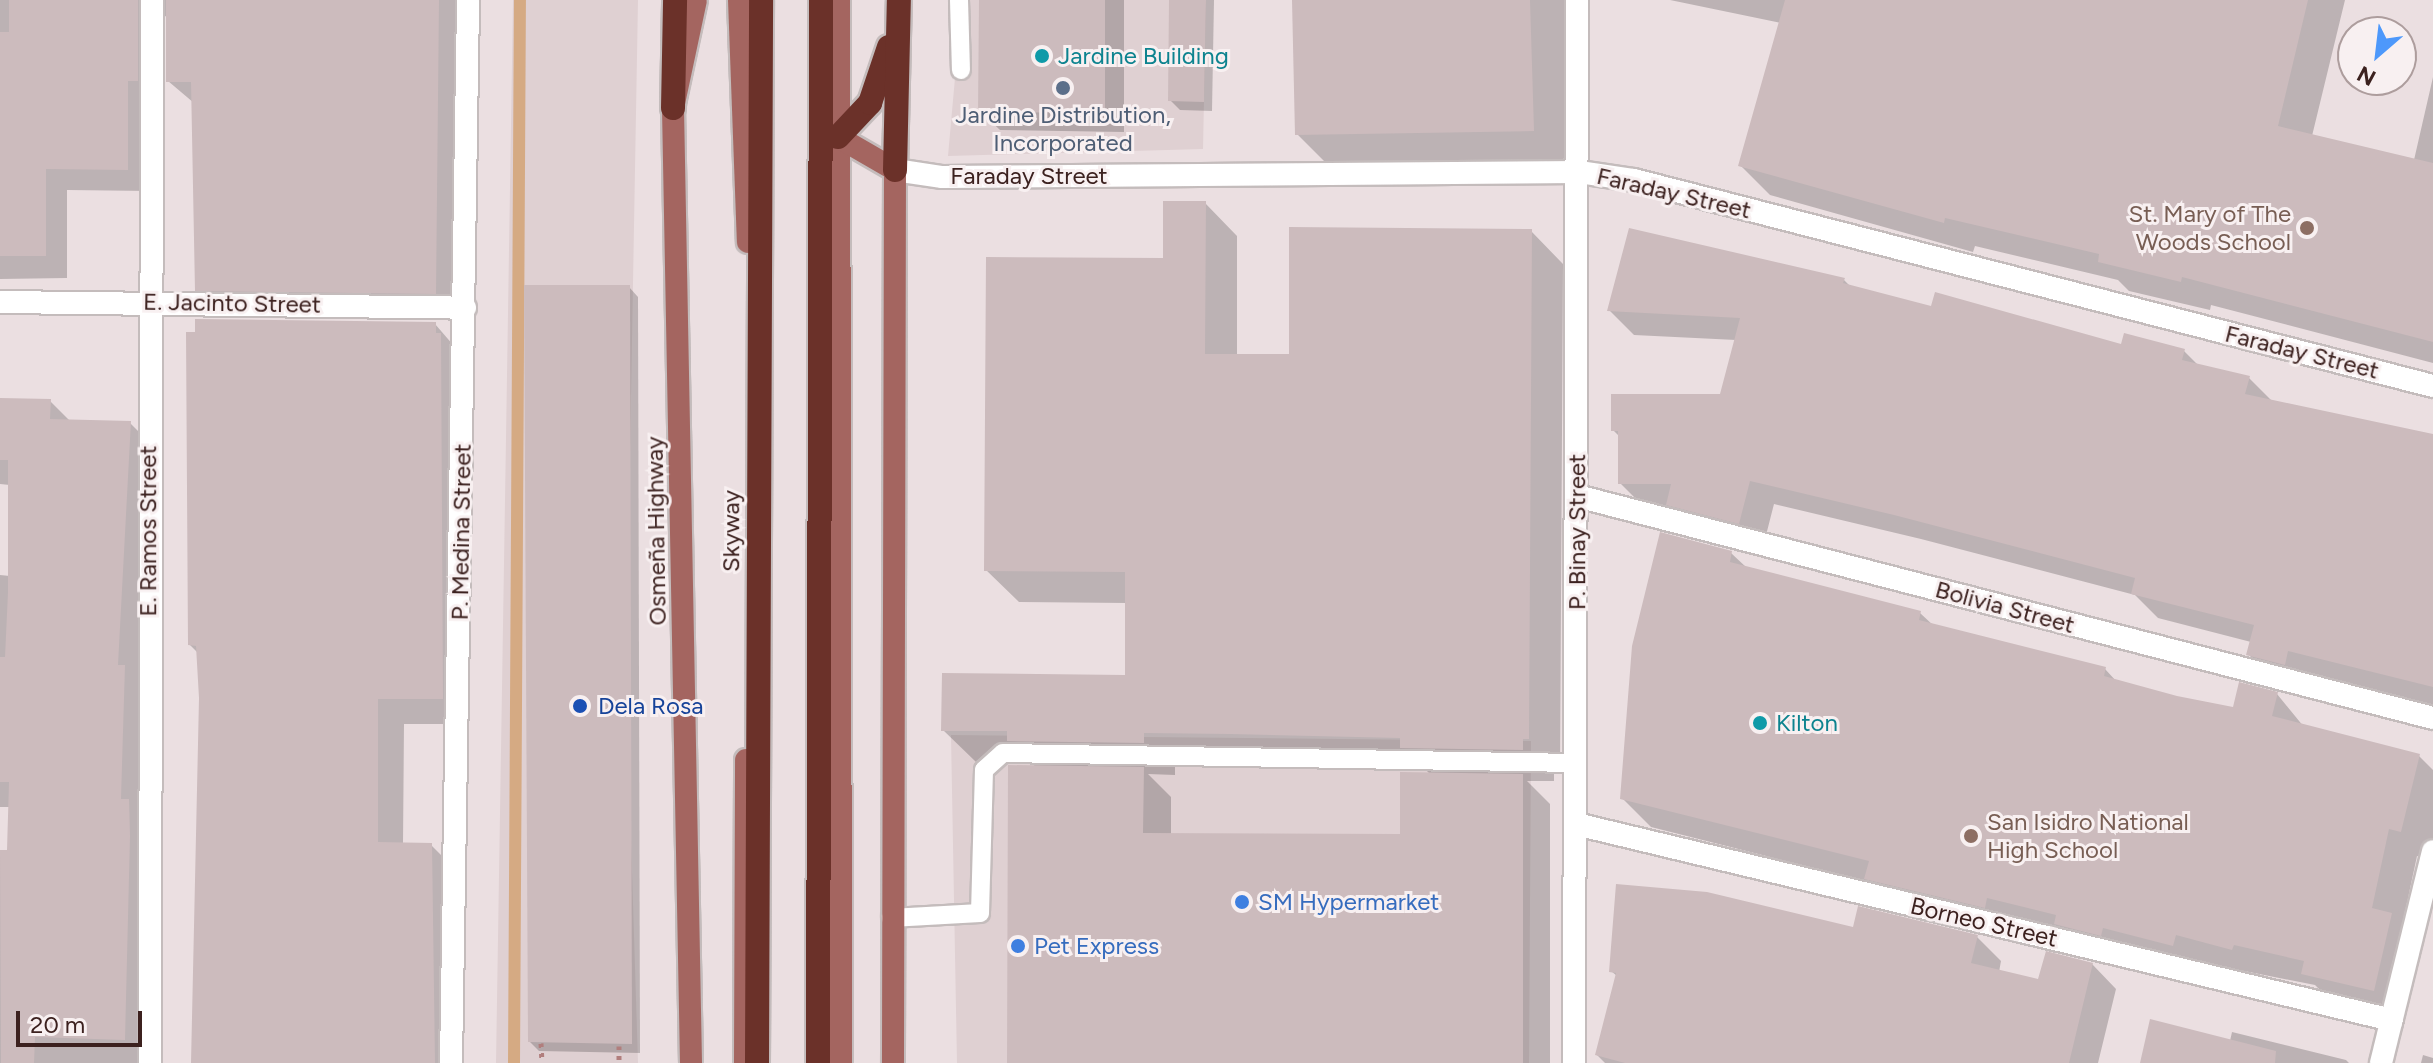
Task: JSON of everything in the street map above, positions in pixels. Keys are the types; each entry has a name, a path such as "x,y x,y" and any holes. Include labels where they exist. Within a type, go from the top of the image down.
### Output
{"highway":[{"path":"673,108 675,0"},
{"name":"Skyway","path":"757,1063 761,0"},
{"path":"818,1063 821,0"},
{"path":"838,137 870,103 884,70 899,3"},
{"path":"895,170 899,3"}],"main road":[{"name":"Osmeña Highway","path":"691,1063 673,108 696,0"},
{"path":"739,0 748,217 745,1063"},
{"path":"839,0 841,1063"},
{"path":"838,137 895,170 893,1063"},
{"path":"684,1063 690,1022"}],"street":[{"name":"E. Ramos Street","path":"150,1063 148,302 152,0"},
{"name":"P. Medina Street","path":"451,1063 468,0"},
{"name":"P. Binay Street","path":"1574,1063 1579,172 1577,0"},
{"name":"Faraday Street","path":"895,170 942,177 1579,172 1634,180 2433,386"},
{"name":"E. Jacinto Street","path":"0,302 465,308"},
{"name":"Bolivia Street","path":"1577,496 2433,718"},
{"name":"Borneo Street","path":"1576,824 2392,1020"},
{"path":"2381,1063 2433,851"}],"lane":[{"path":"959,0 961,70"},
{"path":"891,918 980,913 984,770 1003,753 1577,763"}],"path":[{"path":"541,1043 542,1063"},
{"path":"619,1046 619,1063"}],"shaded area":[{"path":"513,0 638,0 626,680 638,1063 496,1063"},
{"path":"962,0 1206,0 1203,149 948,156"},
{"name":"SM Hypermarket","path":"951,735 1531,741 1529,1063 957,1063"}],"building":[{"path":"9,0 138,0 138,81 128,81 128,170 46,169 46,256 0,256 0,32 9,32"},
{"path":"166,0 439,0 436,294 195,291 191,82 166,82"},
{"name":"Jardine Building","path":"979,0 1105,0 1105,113 978,112"},
{"path":"1169,0 1206,0 1204,102 1168,101"},
{"path":"1292,0 1530,0 1534,131 1295,135"},
{"path":"1785,0 2308,0 2278,126 2433,163 2433,342 2182,277 2181,282 2098,262 2099,254 1945,218 1944,223 1738,166"},
{"path":"1163,201 1206,201 1205,354 1289,354 1289,227 1532,229 1529,739 1523,739 1523,750 1400,748 1400,738 1144,733 1144,743 1007,741 1007,731 941,731 942,673 1125,675 1125,572 984,571 986,257 1163,258"},
{"path":"1629,228 1845,278 1843,283 1931,306 1935,292 2121,344 2124,333 2185,349 2182,360 2250,376 2245,394 2433,434 2433,687 2288,651 2285,665 2246,655 2254,625 2131,594 2135,578 1894,515 1750,481 1739,524 1666,505 1671,484 1618,484 1618,431 1611,431 1611,394 1720,394 1740,318 1607,311"},
{"path":"524,285 630,285 632,1044 528,1042"},
{"path":"195,319 436,322 436,333 441,333 443,699 378,699 378,842 432,843 435,1063 191,1063 199,698 196,646 188,645 186,332 195,332"},
{"path":"0,398 51,399 50,419 131,421 118,665 125,665 121,799 129,799 130,836 125,1040 35,1037 34,1063 1,1063 0,850 7,850 9,782 0,782 0,657 5,657 8,592 8,460 0,460"},
{"path":"1660,532 1732,551 1730,562 1921,611 1919,620 2106,667 2104,676 2177,696 2233,707 2239,682 2278,692 2272,716 2420,754 2401,832 2389,829 2372,908 2392,913 2374,991 2301,974 2304,961 2234,945 2232,950 2176,935 2173,946 2103,928 2101,936 2054,924 2056,915 1987,898 1985,908 1864,879 1869,861 1620,799 1632,646"},
{"name":"SM Hypermarket","path":"1008,765 1144,767 1143,833 1400,834 1400,772 1523,774 1523,1063 1007,1063"},
{"path":"1616,884 1707,892 1853,927 1858,906 1978,935 1971,963 2038,979 2046,951 2093,963 2069,1063 1625,1063 1595,1055 1616,973 1609,972"},
{"path":"2150,1019 2276,1051 2275,1063 2140,1063"}],"waterway":[{"path":"514,1063 520,0"}],"place":[{"name":"Jardine Building","path":"1042,56"},
{"name":"Jardine Distribution, Incorporated","path":"1063,88"},
{"name":"St. Mary of The Woods School","path":"2307,228"},
{"name":"Dela Rosa","path":"580,706"},
{"name":"Kilton","path":"1760,723"},
{"name":"San Isidro National High School","path":"1971,836"},
{"name":"SM Hypermarket","path":"1242,902"},
{"name":"Pet Express","path":"1018,946"}]}
